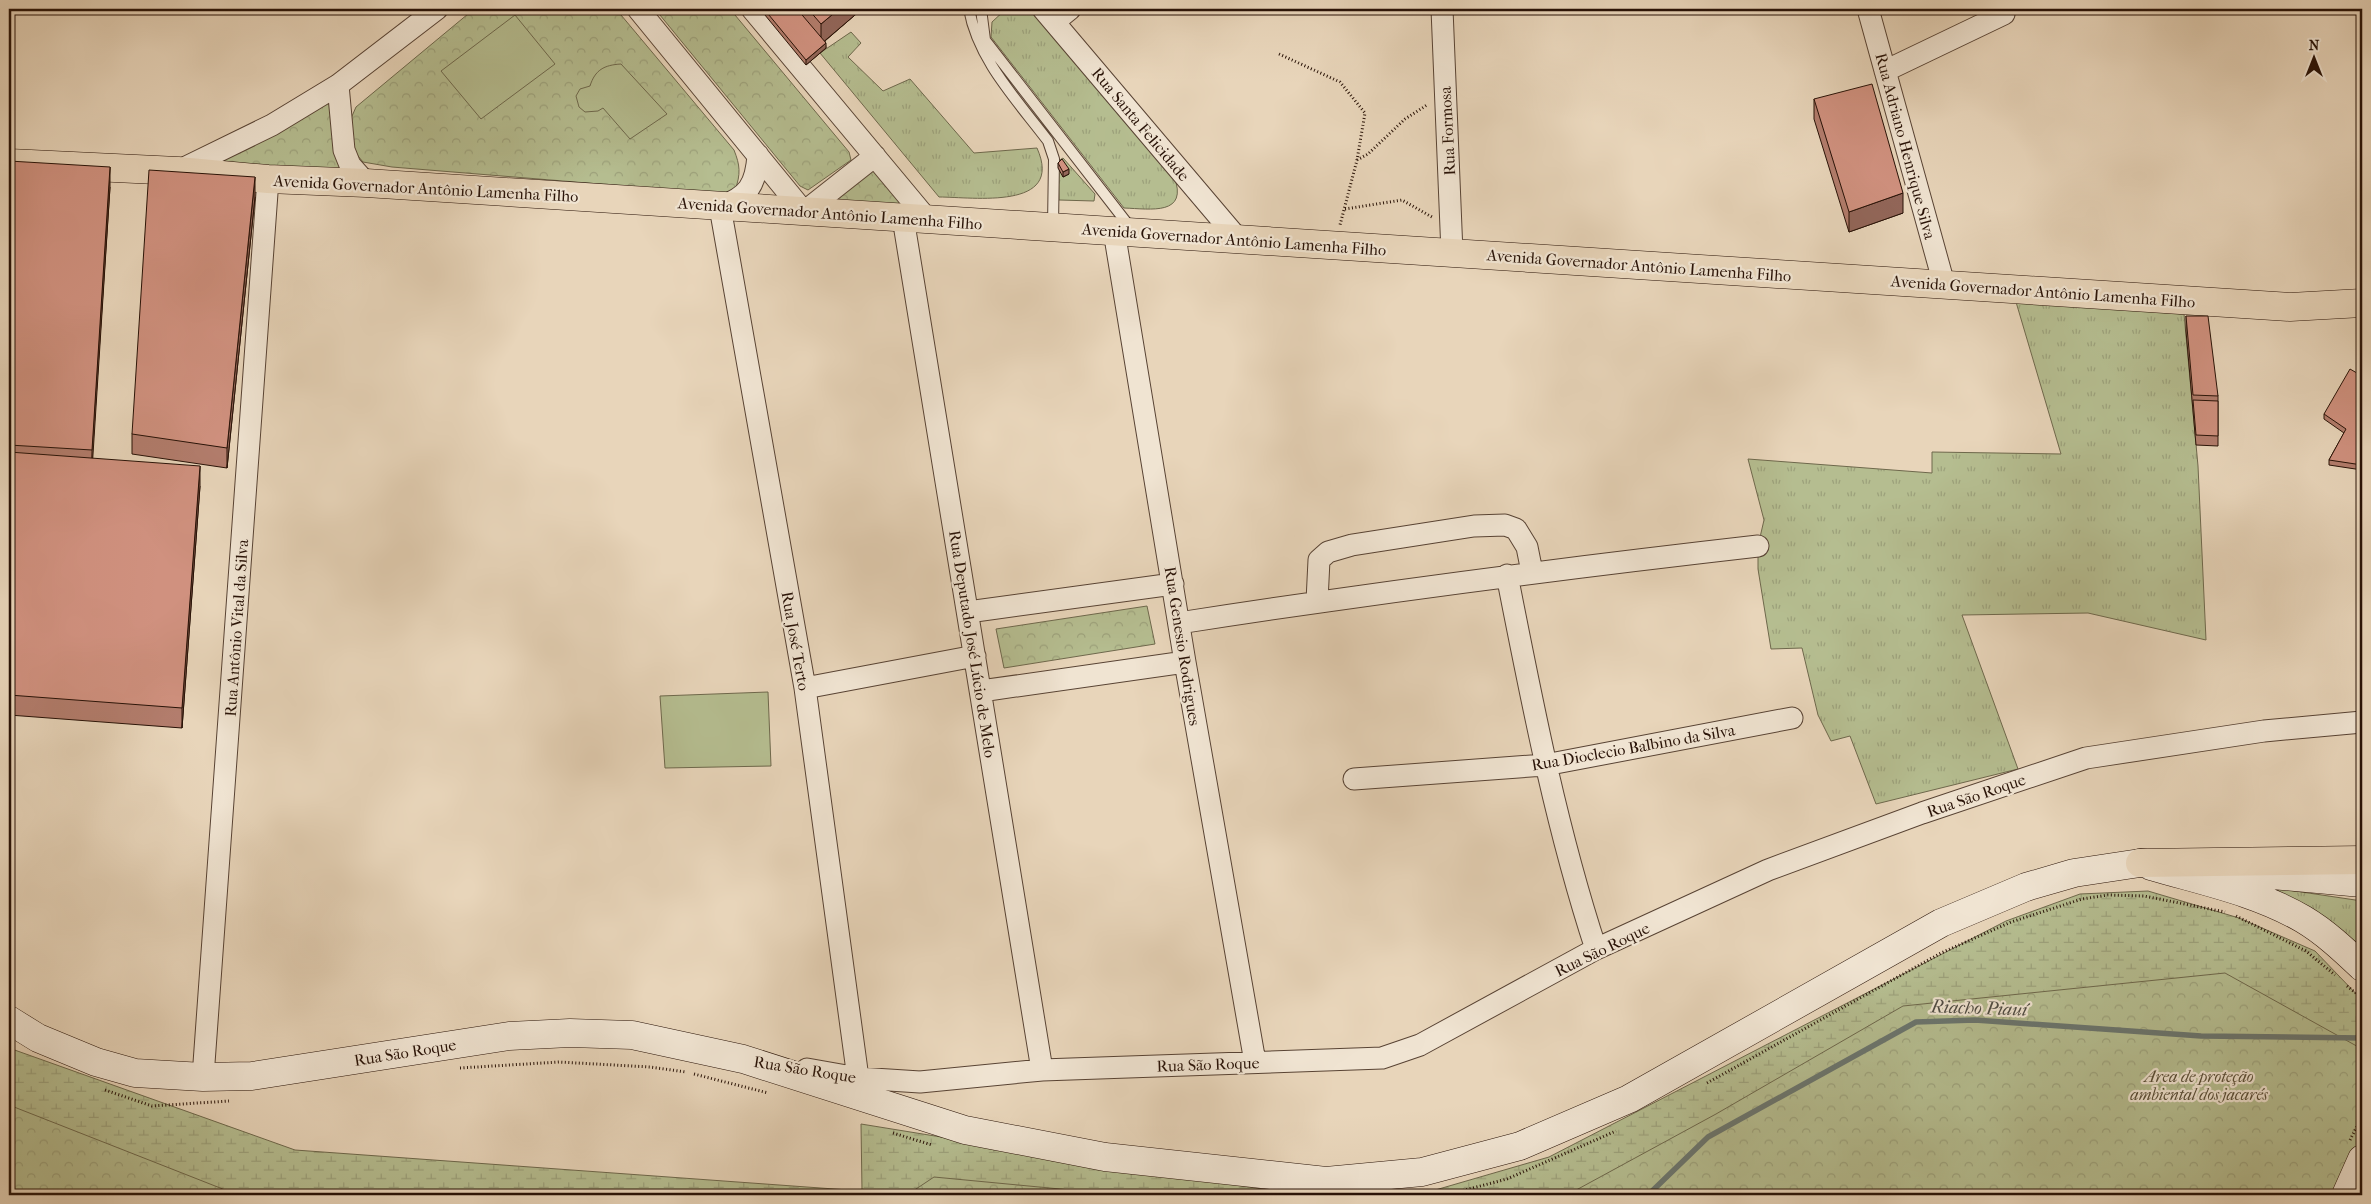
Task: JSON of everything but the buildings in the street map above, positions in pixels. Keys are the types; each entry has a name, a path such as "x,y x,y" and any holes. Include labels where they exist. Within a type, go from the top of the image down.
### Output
{"main road":[{"name":"Avenida Governador Antônio Lamenha Filho","path":"9,163 178,171 268,179 366,183 1334,245 1452,240 1944,284 2290,307"},
{"path":"2290,307 2362,304"},
{"path":"2290,307 2362,322"},
{"path":"742,1058 965,1130 1105,1157 1326,1180 1422,1172 1520,1146 1629,1099 1941,923 2026,887 2074,873 2140,863 2362,860"},
{"path":"2140,863 2362,883"},
{"path":"2140,863 2248,894 2303,919 2342,948 2362,967"},
{"name":"Rua São Roque","path":"9,1020 38,1038 96,1062 135,1073 203,1077 252,1076 509,1036 570,1033 632,1035 742,1058"},
{"path":"2346,1195 2362,1159"}],"street":[{"path":"178,171 272,125 338,86 437,9"},
{"path":"638,9 804,212 875,156"},
{"path":"752,9 875,156 915,219"},
{"name":"Rua Formosa","path":"1442,9 1452,240"},
{"name":"Rua Adriano Henrique Silva","path":"1868,9 1944,284"},
{"name":"Rua Santa Felicidade","path":"1056,13 1238,239"},
{"path":"1885,71 2004,14"},
{"path":"338,86 344,150 350,165 366,183"},
{"path":"720,207 733,202 747,193 754,182 758,155"},
{"name":"Rua Antônio Vital da Silva","path":"203,1077 268,179"},
{"name":"Rua José Terto","path":"720,207 805,688 858,1078"},
{"name":"Rua Deputado José Lúcio de Melo","path":"915,219 968,612 1042,1070"},
{"name":"Rua Genesio Rodrigues","path":"1124,232 1185,662 1255,1062"},
{"path":"1317,601 1318,560 1328,552 1352,545 1474,526 1505,525 1516,529 1527,548 1532,572"},
{"path":"1179,623 1317,601 1532,572 1758,546"},
{"path":"1507,576 1545,765 1576,888 1596,949"},
{"path":"968,612 1173,584"},
{"path":"805,688 975,656"},
{"path":"981,691 1185,662"},
{"name":"Rua Dioclecio Balbino da Silva","path":"1354,779 1545,765 1792,718"},
{"name":"Rua São Roque","path":"742,1058 858,1078 920,1082 1042,1070 1382,1058 1420,1045 1596,949 1768,870 1922,813 2086,758 2264,732 2362,722"}],"lane":[{"path":"969,9 973,30 985,57 1048,141 1054,159 1053,227"},
{"path":"981,9 985,40 1124,232"}],"path":[{"path":"1279,54 1340,82 1355,98 1365,113 1357,160 1334,245"},
{"path":"1357,160 1368,154 1405,119 1445,94"},
{"path":"1345,209 1402,200 1452,240"},
{"path":"1705,1084 1941,954 2011,922 2082,899 2108,895 2144,896 2232,914 2306,951 2362,998"},
{"path":"459,1068 558,1062 650,1067 688,1072 776,1095"},
{"path":"96,1087 152,1106 231,1100"},
{"path":"1446,1195 1507,1179 1617,1131"},
{"path":"890,1132 937,1146"},
{"path":"1205,1192 1224,1195"}],"green space":[{"path":"474,9 616,9 734,150 739,170 735,190 722,194 392,167 363,162 354,151 349,123 356,107"},
{"path":"655,9 730,9 849,152 851,160 808,190 800,186"},
{"path":"1006,9 1033,9 1174,176 1177,189 1176,198 1172,204 1156,209 1124,208 991,37 992,22"},
{"path":"515,15 555,64 481,119 441,71"},
{"path":"851,32 861,43 848,57 883,91 910,79 974,153 1037,148 1042,168 1038,182 1027,191 1011,196 992,198 939,197 820,53"},
{"path":"621,64 667,114 630,139 603,108 598,111 585,112 579,107 576,96 580,89 590,86 601,69"},
{"path":"338,85 339,103 366,183 178,171"},
{"path":"875,156 927,219 804,212"},
{"path":"1063,158 1095,194 1094,201 1059,200 1058,161"},
{"path":"2016,302 2184,314 2198,466 2206,640 2088,613 1962,615 2018,769 1876,804 1850,736 1831,741 1818,715 1802,648 1771,649 1758,569 1758,546 1764,520 1748,459 1932,473 1932,452 2061,454"},
{"path":"1147,606 1155,644 1004,668 996,629"},
{"path":"768,692 771,766 665,768 660,696"},
{"path":"2241,883 2362,901 2362,957"},
{"path":"2148,891 2239,918 2315,951 2362,1000 2362,1195 9,1195 9,1048 295,1150 862,1191 861,1124 1274,1191 1425,1193 1549,1157 2006,921 2080,894"},
{"name":"Area de proteção ambiental dos jacarés","path":"2225,973 2362,1049 2362,1195 1567,1195 1716,1114 1903,1006"},
{"path":"9,1105 238,1195 9,1195"},
{"path":"934,1177 1123,1195 907,1195"}],"waterway":[{"name":"Riacho Piauí","path":"1648,1195 1708,1137 1916,1022 1975,1020 2201,1036 2362,1038"}]}
